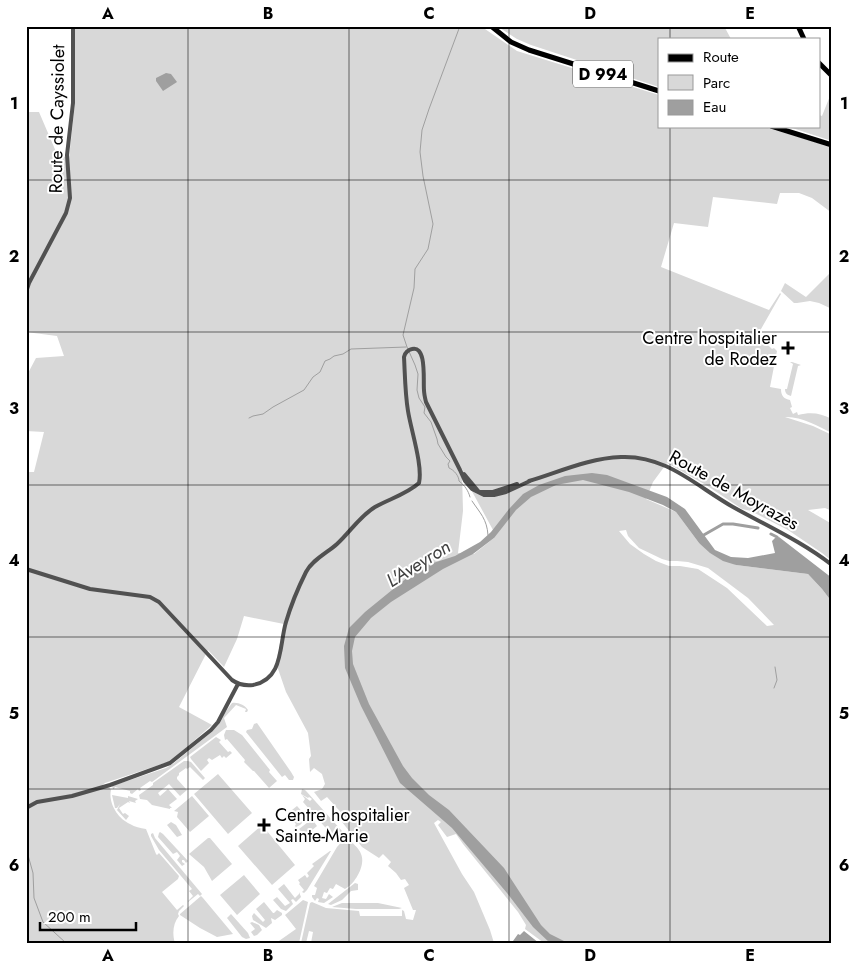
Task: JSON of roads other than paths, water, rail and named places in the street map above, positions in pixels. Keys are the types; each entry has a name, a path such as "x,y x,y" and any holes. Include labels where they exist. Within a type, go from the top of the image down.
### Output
{"main road":[{"name":"D 994","path":"491,26 512,42 529,50 658,91"},
{"path":"798,26 804,38"},
{"path":"820,64 832,76"},
{"path":"777,128 832,145"}],"street":[{"name":"Route de Cayssiolet","path":"26,292 66,213 70,198 67,155 73,103 73,26"},
{"name":"Route de Moyrazès","path":"238,684 246,686 260,683 267,680 274,671 291,606 307,570 312,564 374,508 419,483 420,470 407,409 404,357 412,349 418,349 422,355 426,402 460,470 479,492 494,492 605,458 641,458 660,463 677,471 732,506 798,542 832,565"},
{"path":"26,569 90,589 150,597 159,602 232,680 238,684 218,722 211,730 170,763 110,785 72,796 37,802 26,808"}],"water":[{"path":"166,73 171,74 177,82 163,91 156,78"},
{"path":"592,473 607,475 667,497 685,509 715,550 731,557 748,558 775,553 772,541 779,537 832,578 832,602 808,574 736,565 723,561 699,543 676,512 629,492 583,480 556,485 531,497 516,510 494,538 473,554 443,569 391,602 371,618 355,637 352,651 353,664 369,704 403,766 412,778 429,795 449,810 504,868 541,925 550,934 568,943 550,943 533,927 452,828 400,783 361,706 345,668 344,646 349,628 365,612 408,577 427,565 455,556 480,542 491,532 523,494 539,485 565,476"},
{"path":"524,931 539,943 514,943 513,941 518,934 520,935"}],"waterway":[{"path":"460,26 422,130 420,152 433,224 428,249 415,269 414,288 403,335 418,374 417,390 419,398 425,407 424,413 431,422 438,444 450,461 448,464 449,468 456,473 470,497"},
{"path":"249,418 263,414 304,390 313,377 320,372 325,361 334,356 343,354 351,349 406,347"},
{"path":"472,501 485,520 488,535"},
{"path":"702,536 723,524 758,528"},
{"path":"771,534 777,537"},
{"path":"774,688 777,680 775,667"},
{"path":"26,848 33,873 34,898 43,922 66,943"}],"place":[{"name":"Centre hospitalier de Rodez","path":"788,348"},
{"name":"Centre hospitalier Sainte-Marie","path":"264,825"}],"water label":[{"name":"L'Aveyron","path":"418,563"}]}
